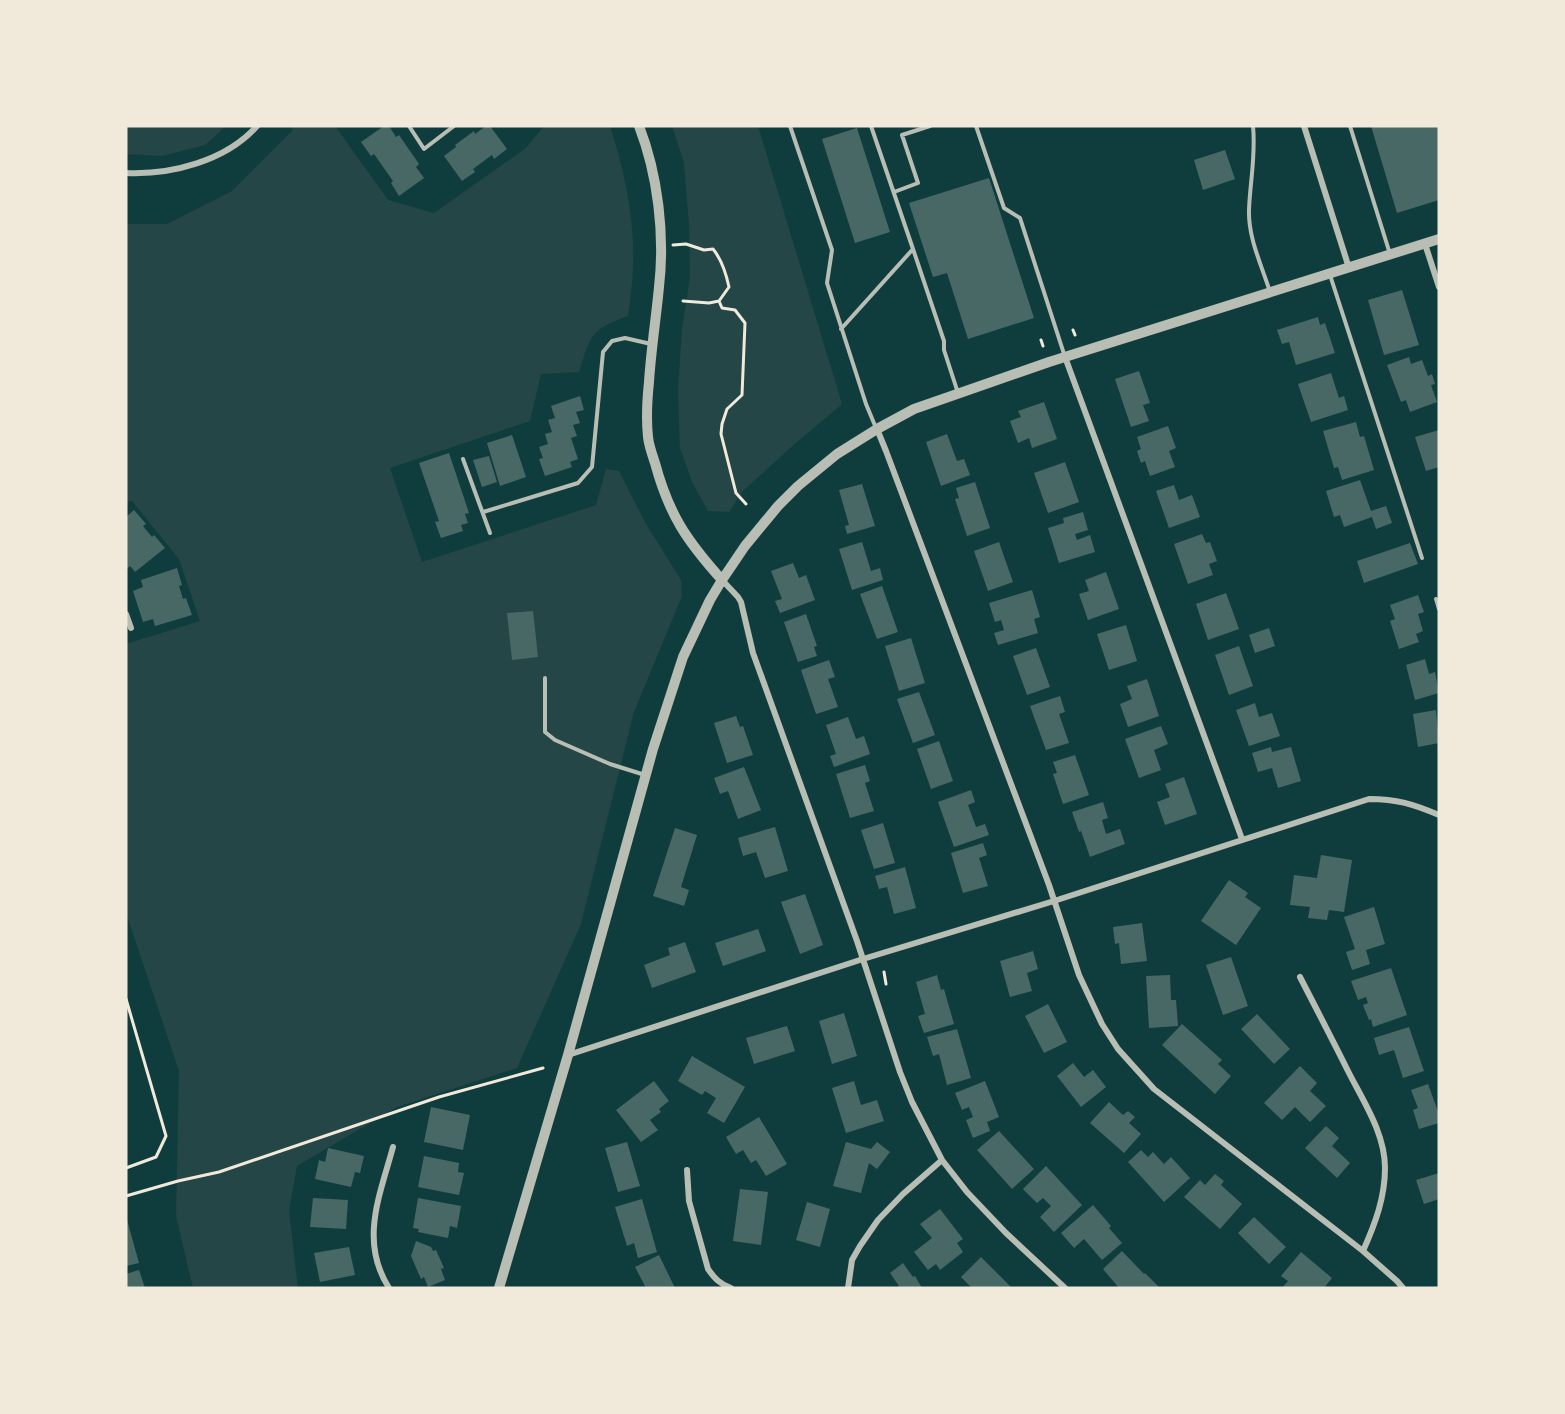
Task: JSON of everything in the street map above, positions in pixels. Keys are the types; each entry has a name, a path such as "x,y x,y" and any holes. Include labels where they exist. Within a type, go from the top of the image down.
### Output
{"street":[{"path":"126,173 165,172 185,167 230,149 248,136 256,126"},
{"path":"639,126 655,181 661,246 660,284 646,413 648,439 667,502 680,527 698,553 741,602 753,653 863,959 904,1082 925,1129 942,1160 975,1200 1006,1233 1065,1288"},
{"path":"1304,126 1349,268"},
{"path":"499,1288 568,1055 646,775 683,657 722,580 745,546 778,506 837,454 914,409 1065,357 1439,239"},
{"path":"1425,244 1439,287"},
{"path":"1065,357 1242,839"},
{"path":"877,429 1054,901 1078,975 1102,1024 1135,1070 1154,1089 1363,1251 1403,1288"},
{"path":"126,614 130,628"},
{"path":"568,1055 863,959 1054,901 1369,800 1388,799 1414,805 1439,815"},
{"path":"1300,977 1374,1121 1383,1147 1385,1166 1383,1194 1375,1225 1363,1251"},
{"path":"389,1288 378,1266 373,1240 373,1221 393,1147"},
{"path":"848,1288 852,1260 878,1220 903,1194 942,1160"},
{"path":"687,1170 689,1202 708,1269 721,1284 732,1288"}],"lane":[{"path":"409,126 424,149 454,126"},
{"path":"790,126 832,250 827,283 866,404 877,429"},
{"path":"872,126 944,341 944,350 958,393"},
{"path":"894,192 918,183 902,135 930,126"},
{"path":"976,126 1004,208 1020,218 1065,357"},
{"path":"1253,126 1255,141 1249,211 1251,233 1270,293"},
{"path":"1350,126 1391,255"},
{"path":"841,329 913,249"},
{"path":"1330,274 1422,558"},
{"path":"483,512 578,483 592,468 603,352 612,341 625,338 652,344"},
{"path":"463,459 490,533"},
{"path":"1436,599 1439,609"},
{"path":"545,678 545,732 555,740 610,764 646,775"}],"path":[{"path":"661,246 686,244 704,250 713,249 726,273 729,287 719,301 709,303 683,301"},
{"path":"719,301 722,308 735,310 745,323 742,395 728,409 721,434 736,493 746,504"},
{"path":"1073,330 1074,336"},
{"path":"1041,340 1043,346"},
{"path":"884,972 886,984"},
{"path":"126,999 166,1136 156,1157 126,1168"},
{"path":"126,1196 178,1180 219,1172 439,1097 543,1068"}],"shaded area":[{"path":"126,126 226,126 205,145 162,156 126,154"},
{"path":"293,126 335,126 388,200 434,213 526,148 544,126 610,126 624,177 632,230 633,271 628,316 599,330 593,336 579,372 541,374 530,421 390,468 422,562 596,505 606,469 619,471 646,524 681,580 682,596 634,712 581,924 517,1068 397,1107 297,1166 289,1210 298,1288 193,1288 176,1216 179,1071 126,913 126,644 200,621 179,559 132,501 126,502 126,224 167,224 232,191 292,131"},
{"path":"672,126 758,126 842,404 742,492 729,512 708,511 693,484 680,448 678,391 682,329 690,277 689,225 684,163"}],"building":[{"path":"384,126 389,126 396,137 399,135 419,164 416,167 424,178 399,196 391,183 393,181 374,154 371,156 361,142"},
{"path":"486,126 490,126 507,149 494,159 492,155 473,169 475,172 462,181 444,156 474,131 475,134"},
{"path":"1371,126 1439,126 1439,200 1397,213"},
{"path":"857,128 890,232 855,243 822,139"},
{"path":"1225,150 1235,179 1203,190 1194,160"},
{"path":"989,178 1034,318 968,339 947,273 933,277 909,203"},
{"path":"1402,290 1419,345 1384,355 1368,300"},
{"path":"1318,317 1320,325 1325,323 1335,353 1296,365 1289,342 1282,344 1277,330"},
{"path":"1409,357 1411,364 1422,360 1428,376 1432,374 1435,384 1431,385 1437,402 1410,412 1406,400 1401,402 1387,365"},
{"path":"1139,371 1150,403 1143,405 1149,421 1131,427 1115,379"},
{"path":"1331,373 1339,398 1344,396 1348,410 1311,422 1298,384"},
{"path":"580,396 584,410 576,412 580,423 573,425 577,436 571,438 578,459 570,462 572,467 545,476 539,459 543,458 539,447 548,444 545,434 552,432 548,420 555,418 551,406"},
{"path":"1044,402 1057,439 1032,448 1029,438 1018,443 1010,421 1021,417 1018,411"},
{"path":"1356,422 1360,437 1364,436 1374,470 1342,480 1338,467 1334,468 1323,431"},
{"path":"1168,426 1176,448 1169,451 1175,467 1150,476 1145,461 1141,463 1137,451 1141,449 1137,437"},
{"path":"1439,430 1439,467 1426,471 1415,437"},
{"path":"947,434 957,461 964,459 970,475 941,486 926,442"},
{"path":"512,435 526,477 500,486 487,443"},
{"path":"449,453 469,513 465,514 468,523 461,525 463,531 441,538 435,522 439,521 419,463"},
{"path":"489,456 497,482 482,487 473,460"},
{"path":"1065,462 1079,502 1048,513 1034,473"},
{"path":"1360,480 1371,511 1386,506 1392,523 1376,529 1372,517 1344,527 1340,515 1334,517 1326,491"},
{"path":"975,482 990,528 967,536 955,499 959,498 956,488"},
{"path":"862,484 875,526 847,534 845,526 849,525 839,490"},
{"path":"1174,485 1179,500 1192,495 1200,517 1169,528 1156,491"},
{"path":"134,510 146,524 143,526 165,548 135,572 130,566 126,570 126,517"},
{"path":"1083,512 1088,530 1075,534 1077,540 1090,535 1095,552 1059,563 1048,528 1064,523 1063,518"},
{"path":"1202,534 1206,543 1210,542 1217,561 1209,564 1213,575 1188,584 1174,544"},
{"path":"862,542 871,571 880,568 883,580 852,590 839,549"},
{"path":"999,542 1013,582 988,591 974,551"},
{"path":"1410,543 1418,564 1364,583 1357,561"},
{"path":"793,563 799,578 806,575 815,600 780,613 775,601 782,599 771,571"},
{"path":"177,568 183,599 186,598 192,615 155,626 153,619 143,622 133,591 143,587 141,580"},
{"path":"1106,572 1119,609 1088,620 1079,594 1089,591 1085,580"},
{"path":"882,586 898,632 877,639 860,594"},
{"path":"1032,590 1040,617 1034,619 1038,633 998,645 994,633 1004,630 1001,620 995,622 989,603"},
{"path":"1226,593 1239,629 1208,640 1196,604"},
{"path":"1418,595 1424,612 1418,614 1423,631 1416,634 1419,642 1399,649 1390,621 1395,619 1390,605"},
{"path":"533,611 538,657 512,660 507,613"},
{"path":"806,614 817,646 814,647 817,656 798,662 784,622"},
{"path":"1126,625 1137,661 1109,670 1097,634"},
{"path":"1269,628 1275,646 1255,653 1249,635"},
{"path":"911,638 925,683 899,691 885,646"},
{"path":"1239,646 1253,686 1229,695 1215,655"},
{"path":"1036,648 1050,687 1027,695 1013,656"},
{"path":"1425,659 1429,674 1435,672 1439,693 1415,700 1406,665"},
{"path":"829,660 835,677 828,679 838,707 816,714 801,670"},
{"path":"1147,679 1159,716 1128,727 1120,704 1132,699 1127,686"},
{"path":"919,692 935,735 913,743 897,699"},
{"path":"1060,696 1065,712 1059,714 1069,743 1046,750 1030,706"},
{"path":"1255,703 1259,717 1272,713 1280,736 1249,746 1236,710"},
{"path":"1436,710 1439,743 1418,747 1413,714"},
{"path":"736,716 740,727 743,726 753,755 727,763 714,723"},
{"path":"848,717 856,739 864,736 870,754 834,767 830,756 836,754 826,725"},
{"path":"1161,726 1168,744 1154,750 1161,770 1139,778 1125,739"},
{"path":"939,741 953,781 931,789 917,749"},
{"path":"1271,747 1272,752 1291,747 1301,781 1278,788 1272,768 1258,772 1252,753"},
{"path":"1075,755 1089,795 1063,804 1053,774 1057,773 1053,762"},
{"path":"865,765 870,781 865,783 874,811 850,818 836,774"},
{"path":"744,767 761,810 738,819 728,791 720,794 714,778"},
{"path":"1184,777 1197,814 1165,825 1157,802 1170,797 1165,784"},
{"path":"971,790 975,802 968,805 976,827 985,824 989,835 954,847 938,802"},
{"path":"1103,802 1108,818 1102,820 1106,834 1120,829 1125,844 1090,857 1072,812"},
{"path":"883,823 895,863 874,869 861,830"},
{"path":"775,827 788,871 765,878 756,852 743,856 738,838"},
{"path":"675,828 697,835 681,887 689,890 684,906 653,896"},
{"path":"983,843 987,855 979,858 988,886 963,893 951,853"},
{"path":"1321,855 1352,860 1344,912 1329,910 1327,920 1308,918 1310,907 1290,905 1294,875 1317,878"},
{"path":"905,867 916,908 894,914 887,887 879,889 875,876"},
{"path":"1229,880 1248,893 1245,897 1261,908 1236,945 1201,921"},
{"path":"805,894 823,945 800,954 781,902"},
{"path":"1374,907 1385,944 1366,950 1370,964 1352,970 1346,952 1355,949 1344,917"},
{"path":"1142,923 1147,961 1121,964 1119,943 1115,944 1113,927"},
{"path":"758,929 766,951 723,966 715,943"},
{"path":"685,942 696,972 652,988 644,965 670,955 668,948"},
{"path":"1033,951 1038,969 1027,973 1032,991 1010,997 1000,961"},
{"path":"1231,957 1248,1006 1223,1015 1206,965"},
{"path":"1391,968 1407,1015 1373,1027 1363,1005 1368,1003 1366,997 1358,1000 1351,981"},
{"path":"937,975 941,990 944,989 954,1024 924,1033 918,1016 925,1014 916,982"},
{"path":"1170,975 1171,1000 1176,1000 1178,1026 1149,1028 1146,976"},
{"path":"1048,1004 1067,1042 1044,1053 1025,1016"},
{"path":"844,1013 857,1056 832,1064 819,1021"},
{"path":"1257,1014 1290,1049 1274,1064 1241,1029"},
{"path":"1182,1024 1222,1060 1218,1064 1231,1076 1215,1094 1162,1045"},
{"path":"787,1026 795,1051 754,1064 746,1038"},
{"path":"1409,1027 1424,1071 1403,1078 1394,1050 1379,1055 1374,1038"},
{"path":"957,1029 971,1078 947,1085 939,1054 933,1056 927,1037"},
{"path":"692,1056 745,1087 724,1123 707,1113 716,1098 705,1091 702,1095 678,1081"},
{"path":"1073,1063 1084,1077 1093,1070 1106,1087 1081,1107 1057,1076"},
{"path":"1300,1066 1317,1083 1310,1091 1326,1106 1310,1122 1295,1107 1282,1120 1264,1103"},
{"path":"654,1081 669,1101 659,1109 661,1112 650,1120 658,1130 641,1142 616,1110"},
{"path":"854,1081 861,1105 877,1100 884,1121 846,1133 832,1088"},
{"path":"985,1081 999,1117 987,1122 990,1131 973,1138 966,1120 973,1117 969,1107 962,1110 955,1093"},
{"path":"1428,1084 1439,1114 1439,1123 1419,1129 1413,1110 1418,1108 1411,1090"},
{"path":"1109,1102 1123,1115 1128,1111 1135,1117 1129,1123 1141,1134 1124,1153 1090,1123"},
{"path":"431,1107 470,1115 463,1150 424,1142"},
{"path":"759,1117 787,1164 766,1176 756,1160 751,1163 743,1150 736,1154 726,1137"},
{"path":"1326,1126 1339,1138 1332,1146 1350,1163 1337,1178 1305,1148"},
{"path":"999,1131 1034,1169 1012,1189 977,1150"},
{"path":"627,1142 640,1186 618,1192 605,1148"},
{"path":"846,1142 871,1149 877,1142 890,1152 877,1169 869,1163 861,1193 833,1186"},
{"path":"328,1148 364,1156 360,1173 355,1172 351,1187 315,1179 319,1160 325,1162"},
{"path":"1141,1150 1148,1157 1153,1152 1164,1164 1171,1157 1190,1178 1164,1202 1128,1162"},
{"path":"424,1156 459,1163 458,1172 464,1173 459,1195 418,1187"},
{"path":"1046,1166 1082,1205 1054,1232 1040,1217 1051,1206 1043,1198 1037,1203 1023,1189"},
{"path":"1439,1173 1439,1199 1424,1204 1416,1180"},
{"path":"1215,1174 1224,1181 1221,1185 1242,1204 1220,1229 1184,1197 1200,1180 1205,1185"},
{"path":"740,1189 768,1192 761,1245 733,1241"},
{"path":"313,1198 348,1200 346,1229 310,1227"},
{"path":"418,1198 461,1206 457,1228 450,1226 448,1238 418,1232 419,1229 413,1228"},
{"path":"642,1199 657,1252 638,1258 634,1243 627,1246 615,1207"},
{"path":"807,1202 830,1209 820,1247 796,1240"},
{"path":"1093,1205 1122,1243 1102,1260 1084,1239 1074,1248 1061,1233"},
{"path":"940,1209 963,1239 957,1243 963,1252 940,1270 936,1264 928,1270 914,1252 932,1238 920,1224"},
{"path":"126,1216 139,1263 126,1266"},
{"path":"1254,1217 1286,1247 1269,1264 1238,1233"},
{"path":"416,1241 431,1247 433,1251 436,1250 444,1268 441,1269 445,1280 428,1287 424,1277 421,1279 411,1256"},
{"path":"349,1247 355,1275 320,1282 314,1253"},
{"path":"1122,1251 1160,1288 1119,1288 1103,1269"},
{"path":"1301,1252 1332,1278 1324,1288 1282,1288 1288,1281 1281,1276"},
{"path":"659,1255 675,1288 646,1288 635,1267"},
{"path":"981,1257 1012,1288 972,1288 961,1277"},
{"path":"903,1263 922,1288 896,1288 899,1286 890,1273"},
{"path":"139,1270 145,1288 126,1288 126,1274"}]}
